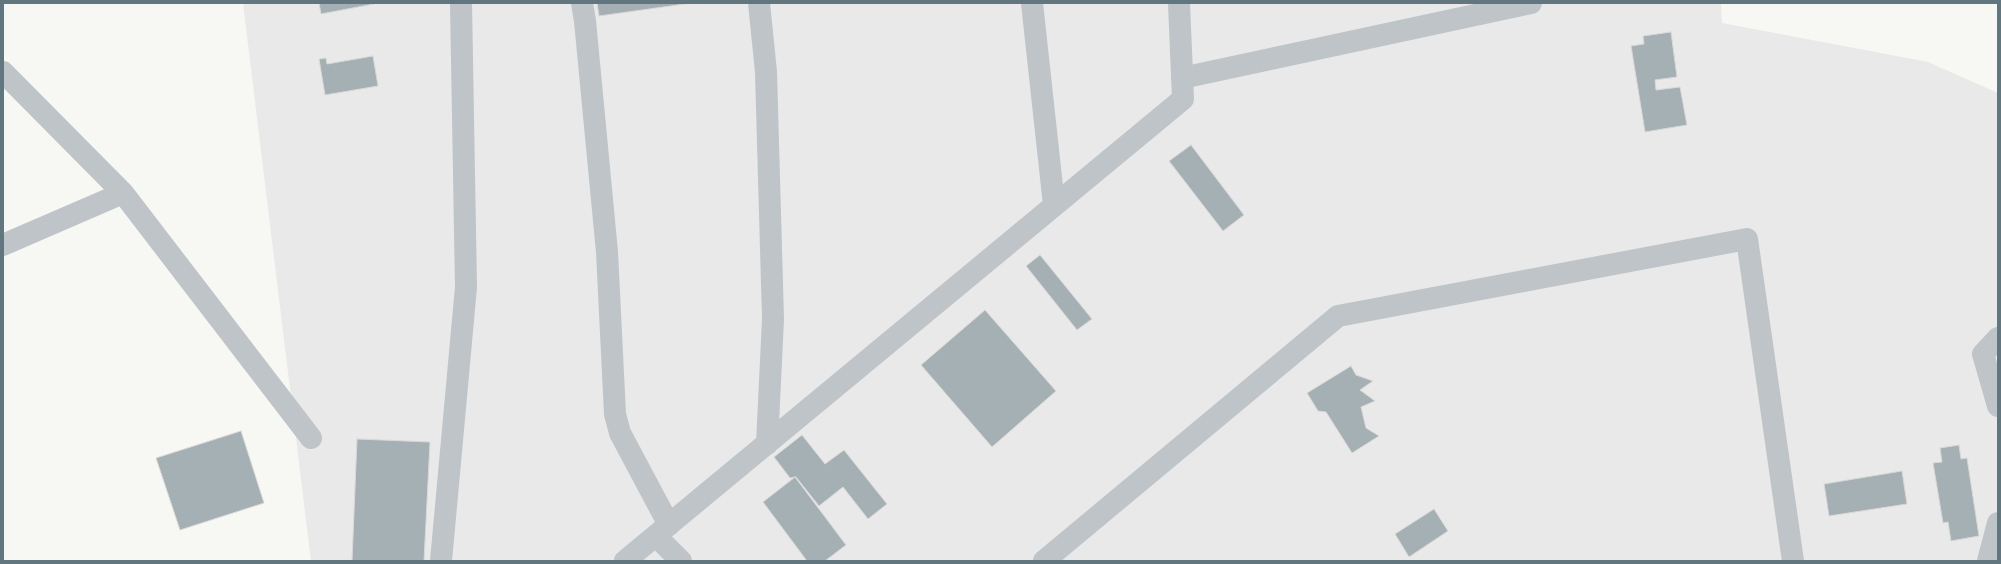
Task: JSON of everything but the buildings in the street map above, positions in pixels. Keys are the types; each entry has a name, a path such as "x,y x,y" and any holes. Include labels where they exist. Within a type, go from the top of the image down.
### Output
{"street":[{"path":"441,561 466,287 461,3"},
{"path":"582,3 607,252 615,414 620,433 663,530 681,561"},
{"path":"759,3 766,72 773,319 767,444"},
{"path":"1032,3 1054,205"},
{"path":"625,561 1183,99 1179,3"},
{"path":"1182,78 1458,11 1531,3"},
{"path":"3,72 123,193 311,438"},
{"path":"3,245 123,193"},
{"path":"1044,561 1338,316 1747,239 1793,561"},
{"path":"1998,338 1983,354 1998,406"},
{"path":"1988,561 1998,523"}],"shaded area":[{"path":"243,3 1721,3 1722,23 1928,62 1998,93 1998,561 311,561"}]}
